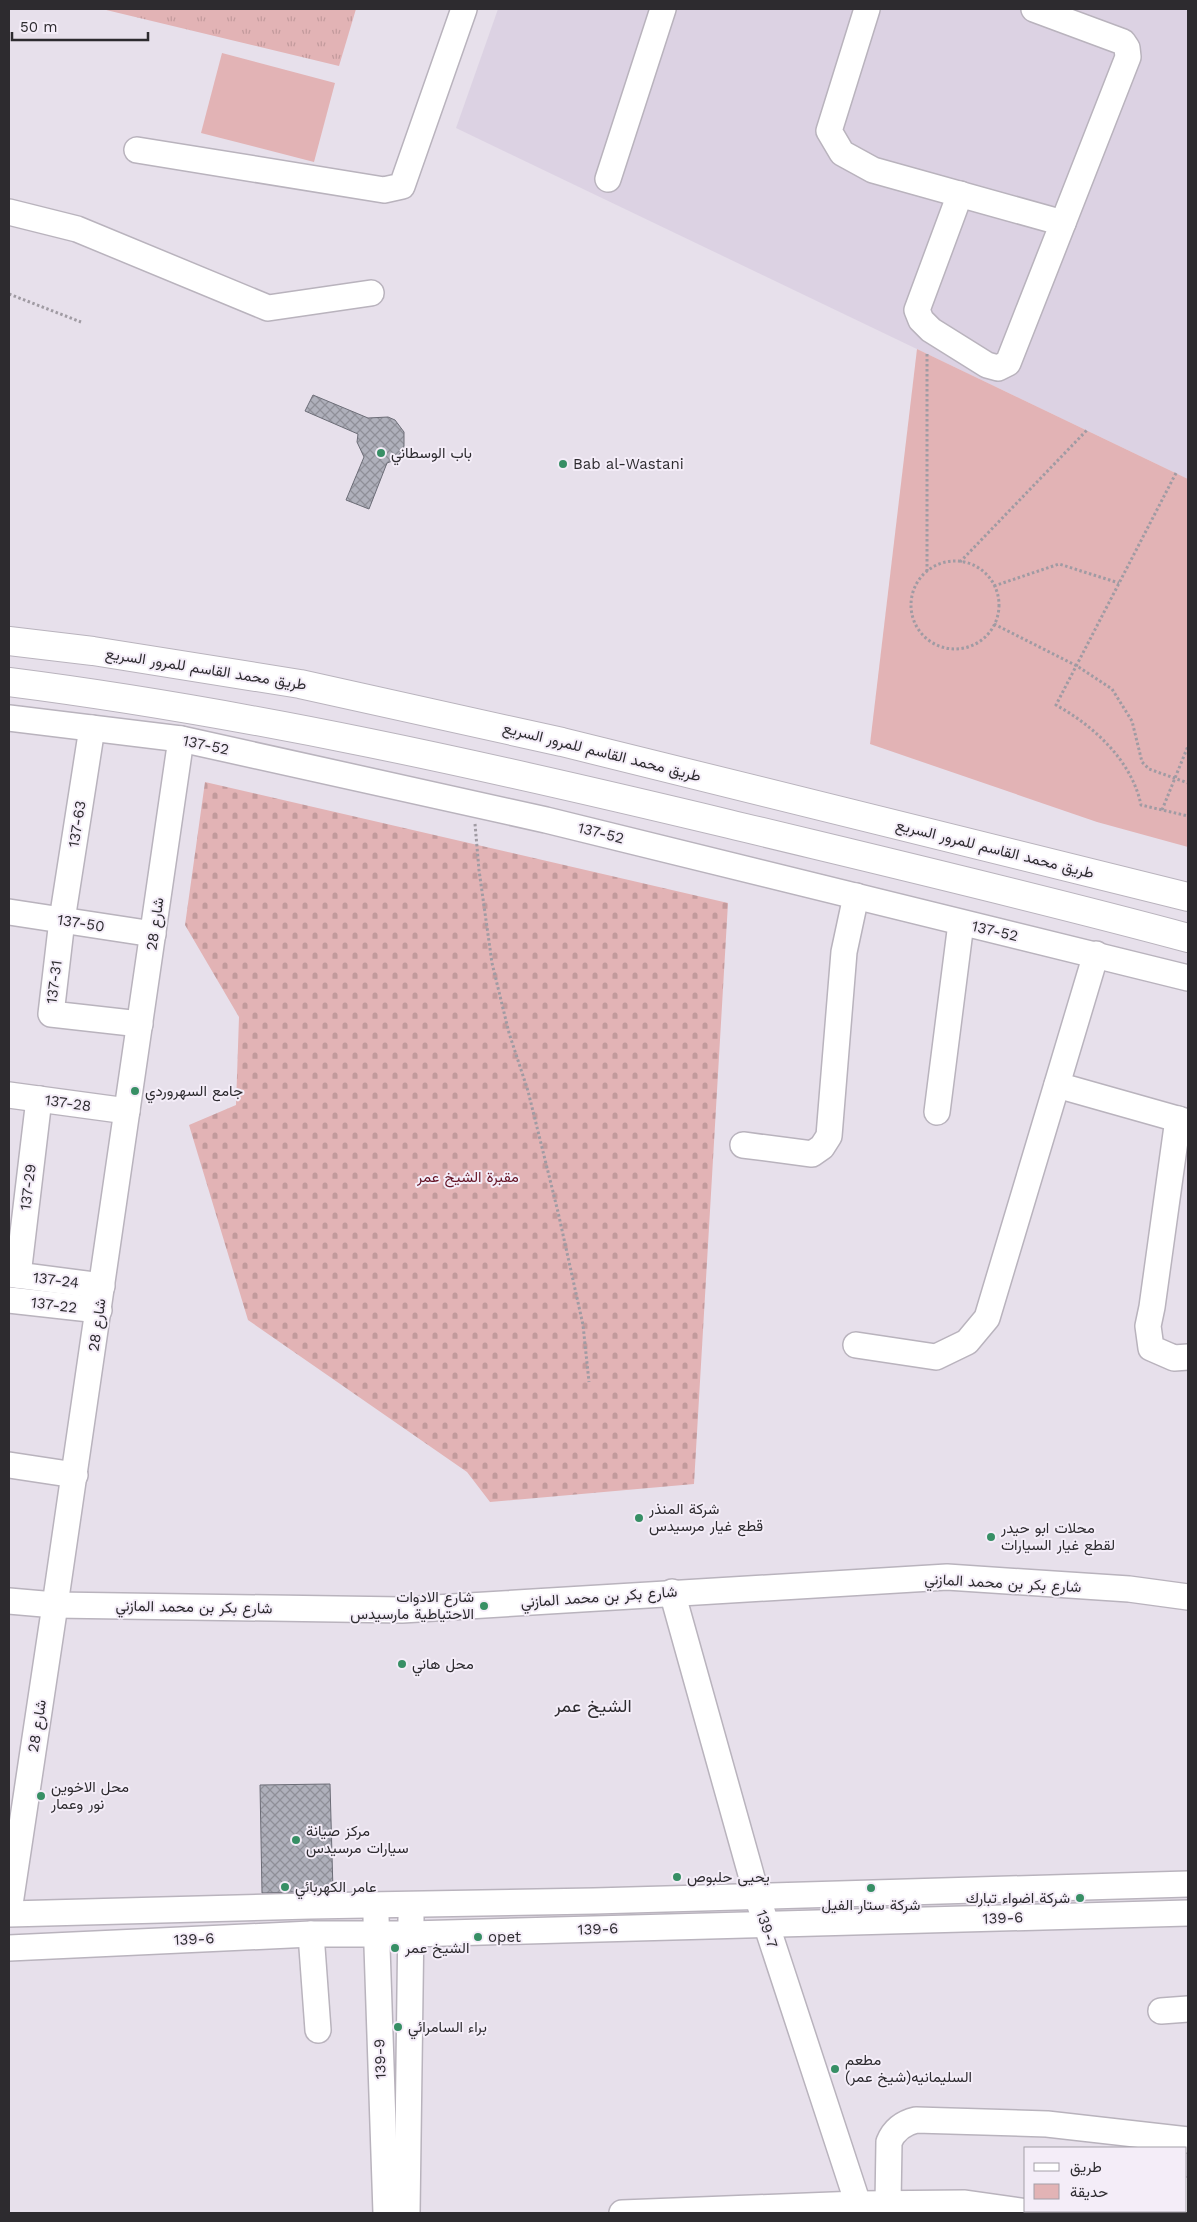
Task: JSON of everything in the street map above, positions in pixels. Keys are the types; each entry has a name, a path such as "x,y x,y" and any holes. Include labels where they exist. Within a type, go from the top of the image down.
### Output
{"highway":[{"name":"طريق محمد القاسم للمرور السريع","path":"9,641 93,651 300,684 562,742 1188,897"},
{"path":"9,682 88,692 293,728 549,781 932,873 1188,938"}],"street":[{"path":"137,150 384,190 402,186 464,9"},
{"path":"608,179 663,9"},
{"path":"868,9 829,131 842,153 873,170 1063,223"},
{"path":"960,194 917,310 921,320 931,330 987,365 998,368 1008,363 1128,57 1127,48 1123,42 1034,9"},
{"path":"9,212 77,229 268,308 371,293"},
{"name":"137-52","path":"9,718 182,739 474,804 961,923 1096,954 1188,978"},
{"name":"137-63","path":"62,920 92,728"},
{"name":"شارع 28","path":"9,1912 182,739"},
{"path":"743,1145 812,1154 822,1147 829,1136 844,952 856,896"},
{"name":"137-50","path":"9,912 153,934"},
{"name":"137-31","path":"62,920 51,1014 140,1024"},
{"path":"936,1112 961,923"},
{"path":"856,1344 936,1357 967,1342 987,1318 1096,954"},
{"path":"1057,1085 1183,1120 1148,1326 1151,1348 1174,1358 1188,1357"},
{"name":"137-28","path":"9,1095 127,1111"},
{"name":"137-29","path":"13,1275 18,1188 38,1099"},
{"name":"137-24","path":"13,1275 102,1286"},
{"name":"137-22","path":"10,1307 99,1310"},
{"path":"9,1465 74,1475"},
{"name":"شارع بكر بن محمد المازني","path":"9,1601 55,1605 402,1610 672,1592 947,1577 1129,1589 1188,1597"},
{"name":"139-7","path":"672,1592 765,1924 859,2209"},
{"name":"139-6","path":"9,1912 411,1905 1188,1884"},
{"name":"139-9","path":"376,1905 386,2213"},
{"name":"139-9","path":"407,2213 411,1905"},
{"name":"139-6","path":"9,1948 311,1934 411,1934 1188,1913"},
{"path":"311,1934 318,2030"},
{"path":"1161,2011 1188,2009"},
{"path":"888,2204 889,2142 892,2135 901,2126 916,2120 1047,2124 1188,2140"},
{"path":"622,2213 859,2209 888,2204 965,2203 1024,2212"}],"path":[{"path":"9,294 81,322"},
{"path":"926,354 927,572"},
{"path":"960,562 1087,430"},
{"path":"1176,473 1056,705 1079,717 1113,752 1136,784 1141,805 1188,816"},
{"path":"960,562 968,563 980,569 991,579 999,606 990,632 979,642 966,648 951,649 936,646 924,637 916,625 911,611 912,596 917,583 927,572 940,564 960,562"},
{"path":"994,586 1059,564 1120,583"},
{"path":"994,624 1077,666 1112,689 1124,705 1137,734 1142,762 1149,769 1188,783"},
{"path":"1162,810 1188,746"},
{"path":"474,804 479,870 492,963 509,1034 528,1091 558,1212 583,1326 589,1382"}],"shaded area":[{"path":"498,9 1188,9 1188,479 456,128"}],"green space":[{"path":"102,9 356,9 339,66"},
{"path":"222,53 335,83 314,162 201,133"},
{"path":"917,349 1188,479 1188,847 1097,822 870,744"},
{"name":"مقبرة الشيخ عمر","path":"205,782 728,903 694,1484 490,1502 467,1472 248,1320 189,1125 236,1105 239,1017 185,925"}],"building":[{"name":"باب الوسطاني","path":"313,395 368,418 388,417 395,420 404,432 404,448 395,460 387,463 369,509 346,500 364,457 357,442 358,434 305,411"},
{"name":"مركز صيانة سيارات مرسيدس","path":"330,1784 333,1891 262,1893 260,1785"}],"place":[{"name":"باب الوسطاني","path":"381,453"},
{"name":"Bab al-Wastani","path":"563,464"},
{"name":"جامع السهروردي","path":"135,1091"},
{"name":"شركة المنذر قطع غيار مرسيدس","path":"639,1518"},
{"name":"محلات ابو حيدر لقطع غيار السيارات","path":"991,1537"},
{"name":"شارع الادوات الاحتياطية مارسيدس","path":"484,1606"},
{"name":"محل هاني","path":"402,1664"},
{"name":"محل الاخوين نور وعمار","path":"41,1796"},
{"name":"مركز صيانة سيارات مرسيدس","path":"296,1840"},
{"name":"يحيى حلبوص","path":"677,1877"},
{"name":"عامر الكهربائي","path":"285,1887"},
{"name":"شركة ستار الفيل","path":"871,1888"},
{"name":"شركة اضواء تبارك","path":"1080,1898"},
{"name":"opet","path":"478,1937"},
{"name":"الشيخ عمر","path":"395,1948"},
{"name":"براء السامرائي","path":"398,2027"},
{"name":"مطعم السليمانيه(شيخ عمر)","path":"835,2069"}],"district":[{"name":"الشيخ عمر","path":"593,1706"}]}
